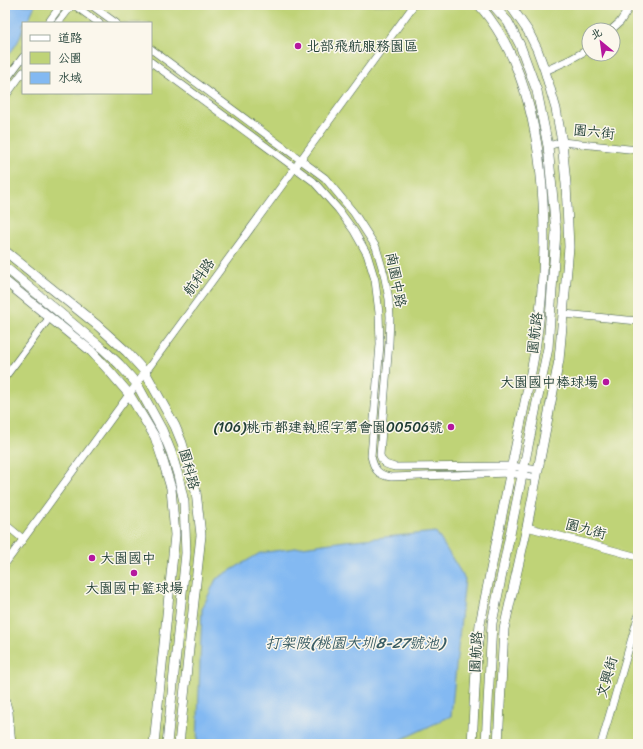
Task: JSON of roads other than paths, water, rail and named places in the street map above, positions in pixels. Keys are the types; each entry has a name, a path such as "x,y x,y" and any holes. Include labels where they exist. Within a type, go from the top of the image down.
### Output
{"street":[{"path":"49,22 61,5"},
{"path":"59,22 73,5 98,22"},
{"path":"91,5 115,22"},
{"name":"航科路","path":"5,564 414,5"},
{"path":"472,744 480,624 535,351 539,318 543,255 542,178 530,108 518,70 500,34 479,5"},
{"name":"園航路","path":"486,744 492,623 548,348 553,294 556,232 548,146 537,91 522,52 508,22 493,5"},
{"path":"498,744 504,629 527,527 559,360 569,248 566,184 562,142 556,109 546,71 537,49 528,31 510,5"},
{"path":"620,22 631,5"},
{"name":"南園中路","path":"152,50 325,178 354,213 376,247 384,274 389,299 390,317 380,455 381,460 386,465 394,467 511,469 537,474"},
{"path":"546,71 581,53"},
{"path":"5,81 22,58"},
{"name":"南園中路","path":"152,63 313,181 338,209 368,254 375,280 379,313 380,344 372,456 373,466 377,472 384,476 391,477 511,469"},
{"path":"5,97 22,73"},
{"name":"園六街","path":"548,146 562,142 638,150"},
{"path":"5,251 97,325 127,352 145,372 175,426 182,443 196,492 201,535 179,744"},
{"name":"園科路","path":"5,267 102,348 137,384 162,430 171,452 184,502 186,553 167,744"},
{"path":"5,281 91,351 129,394 155,437 163,461 171,488 175,535 154,744"},
{"path":"564,314 638,321"},
{"path":"5,377 50,317"},
{"path":"5,524 23,539"},
{"name":"園九街","path":"527,527 638,557"},
{"name":"文興街","path":"601,744 638,617"},
{"path":"5,698 9,712 12,744"}],"water":[{"path":"5,5 35,5 27,22 22,22 22,30 17,42 5,59"},
{"name":"打架陂(桃園大圳8-27號池)","path":"436,532 465,579 451,716 396,742 396,744 197,744 202,609 216,579 260,553 345,541"}],"place":[{"name":"北部飛航服務園區","path":"298,46"},
{"name":"大園國中棒球場","path":"606,382"},
{"name":"(106)桃市都建執照字第會園00506號","path":"451,427"},
{"name":"大園國中","path":"92,558"},
{"name":"大園國中籃球場","path":"134,573"}]}
